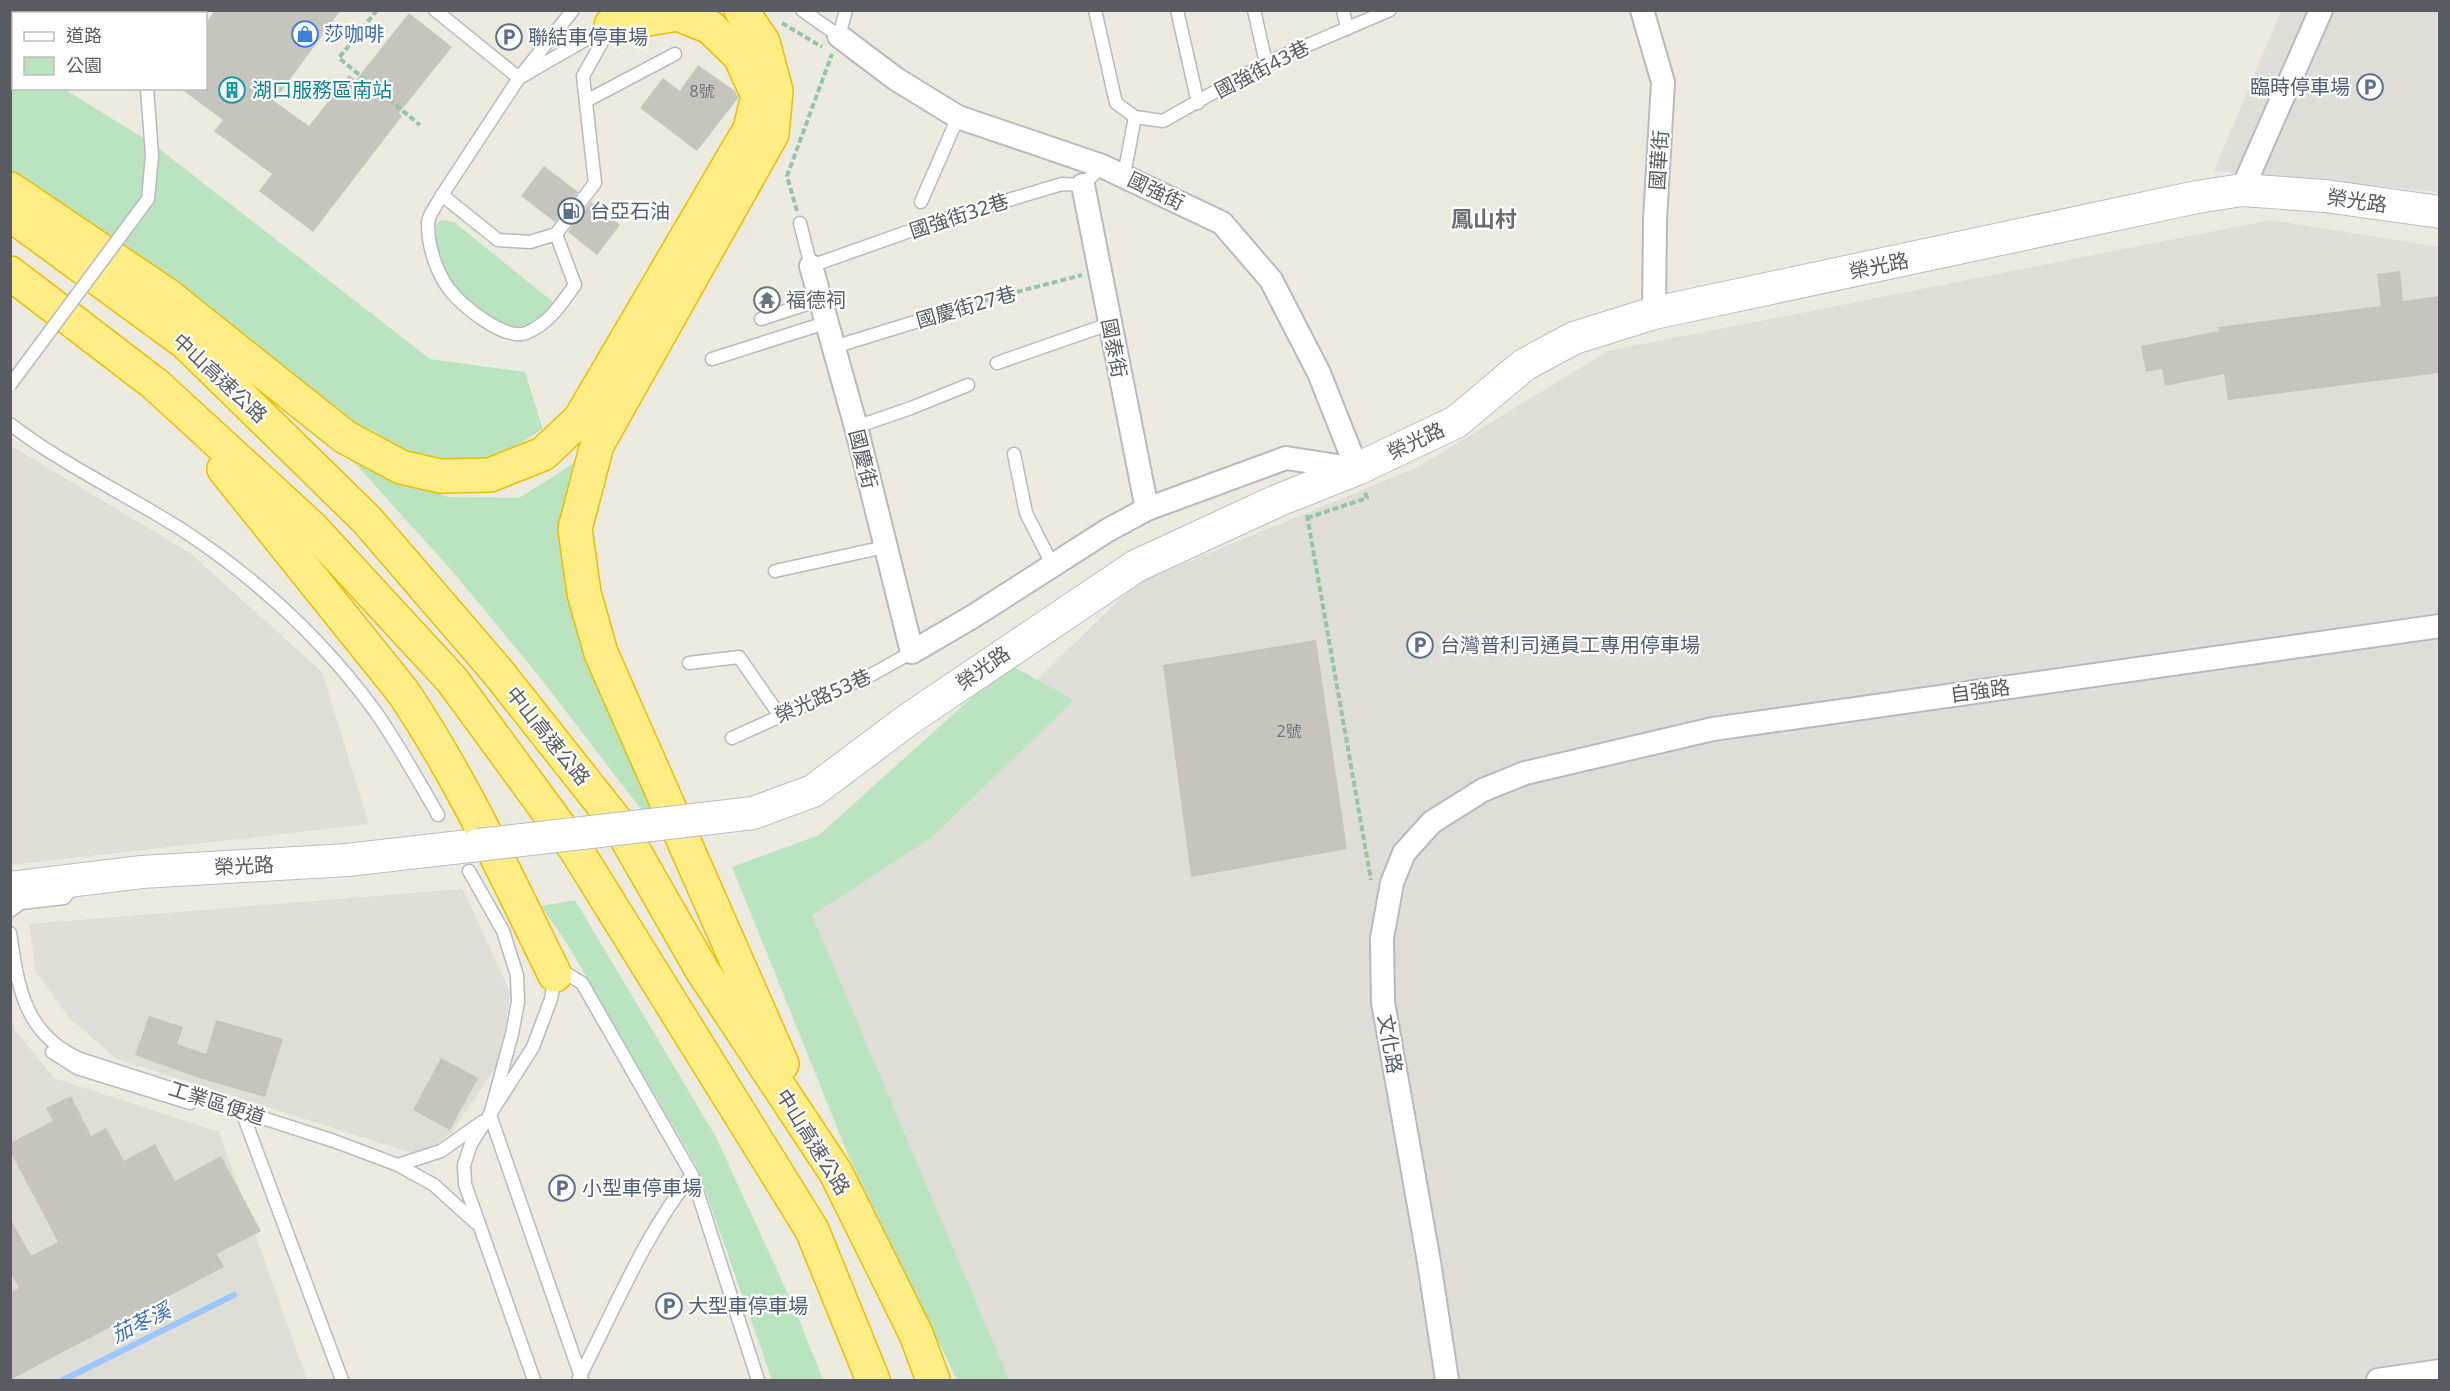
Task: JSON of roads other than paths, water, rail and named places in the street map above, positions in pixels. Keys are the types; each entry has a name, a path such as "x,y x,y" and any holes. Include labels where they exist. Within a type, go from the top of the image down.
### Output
{"highway":[{"path":"741,10 763,42 776,91 772,134 597,445 575,530 584,593 601,654 784,1066 836,1173"},
{"path":"10,189 167,295 345,437 401,467 440,476 489,475 543,454 580,419 750,129 758,96 741,56 710,27 678,14 617,18"},
{"name":"中山高速公路","path":"10,214 186,343 375,528 497,671 619,825 702,970 836,1173 916,1334 933,1380"},
{"path":"10,273 155,384 311,527 452,680 575,848 812,1230 873,1380"},
{"path":"155,384 402,692 426,727 465,794 555,975"}],"street":[{"name":"國華街","path":"1642,10 1663,82 1654,220 1654,313"},
{"path":"2242,190 2321,10"},
{"name":"國強街","path":"835,45 852,43 896,79 958,117 1102,166 1222,222 1271,280 1319,373 1357,469"},
{"name":"國泰街","path":"1083,186 1147,510"},
{"name":"榮光路","path":"10,888 142,872 347,860 473,858 753,813 813,791 918,713 1136,566 1303,490 1357,469 1456,422 1524,365 1574,338 1654,313 2197,197 2242,190 2325,196 2439,212"},
{"name":"國慶街","path":"811,267 856,427 912,652"},
{"path":"912,652 1108,530 1147,510 1286,458 1357,469"},
{"name":"自強路","path":"1525,774 1713,729 2439,626"},
{"name":"文化路","path":"1447,1380 1430,1262 1383,1002 1382,938 1392,883 1404,853 1432,822 1483,790 1525,774"},
{"path":"2378,1380 2439,1371"}],"lane":[{"path":"435,10 519,78"},
{"path":"556,234 575,285 549,320 524,334 503,332 471,310 449,289 431,254 428,221 442,195 519,78 573,10"},
{"path":"802,10 835,45 846,10"},
{"path":"1095,10 1116,103 1135,117 1124,175"},
{"path":"1177,10 1198,103"},
{"path":"1254,10 1266,63"},
{"path":"1343,10 1347,29"},
{"name":"國強街43巷","path":"1135,117 1162,121 1198,103 1266,63 1390,10"},
{"path":"519,78 617,18"},
{"path":"442,195 498,240 530,242 556,234 595,183 584,76 617,18"},
{"path":"586,101 675,54"},
{"path":"10,385 148,199 152,155 147,90"},
{"path":"921,202 958,117"},
{"path":"1083,186 1102,166"},
{"name":"國強街32巷","path":"811,267 938,221 1062,184 1083,186"},
{"path":"800,224 811,267"},
{"path":"760,319 819,300"},
{"name":"國慶街27巷","path":"834,347 970,305"},
{"path":"712,359 825,323"},
{"path":"997,363 1109,324"},
{"path":"856,427 968,385"},
{"path":"10,424 184,532 229,563 275,600 325,651 374,710 438,815"},
{"path":"1014,454 1026,513 1053,566"},
{"path":"775,571 885,547"},
{"name":"榮光路53巷","path":"732,738 873,675 912,652"},
{"path":"689,663 739,657 780,716"},
{"path":"473,858 503,931 517,975 518,1002 512,1034 490,1115 580,1379"},
{"path":"10,911 21,903 64,898 79,880"},
{"name":"工業區便道","path":"10,933 28,1013 50,1040 63,1051 80,1059 398,1166 434,1185 479,1226"},
{"path":"10,974 21,1016 31,1032 59,1058 77,1068 207,1108 216,1103"},
{"path":"534,1380 465,1184 464,1165 471,1144 533,1047 550,999 555,975 567,974 582,983 692,1175 758,1380"},
{"path":"242,1112 342,1380"},
{"path":"398,1166 441,1151 490,1115"},
{"path":"580,1379 624,1288 676,1195 692,1175"}],"waterway":[{"name":"茄苳溪","path":"63,1380 234,1295"}],"place":[{"name":"莎咖啡","path":"305,34"},
{"name":"聯結車停車場","path":"509,37"},
{"name":"臨時停車場","path":"2370,87"},
{"name":"湖口服務區南站","path":"232,90"},
{"name":"台亞石油","path":"571,211"},
{"name":"福德祠","path":"767,300"},
{"name":"台灣普利司通員工專用停車場","path":"1420,645"},
{"name":"小型車停車場","path":"562,1188"},
{"name":"大型車停車場","path":"669,1306"}],"district":[{"name":"鳳山村","path":"1484,219"}]}
